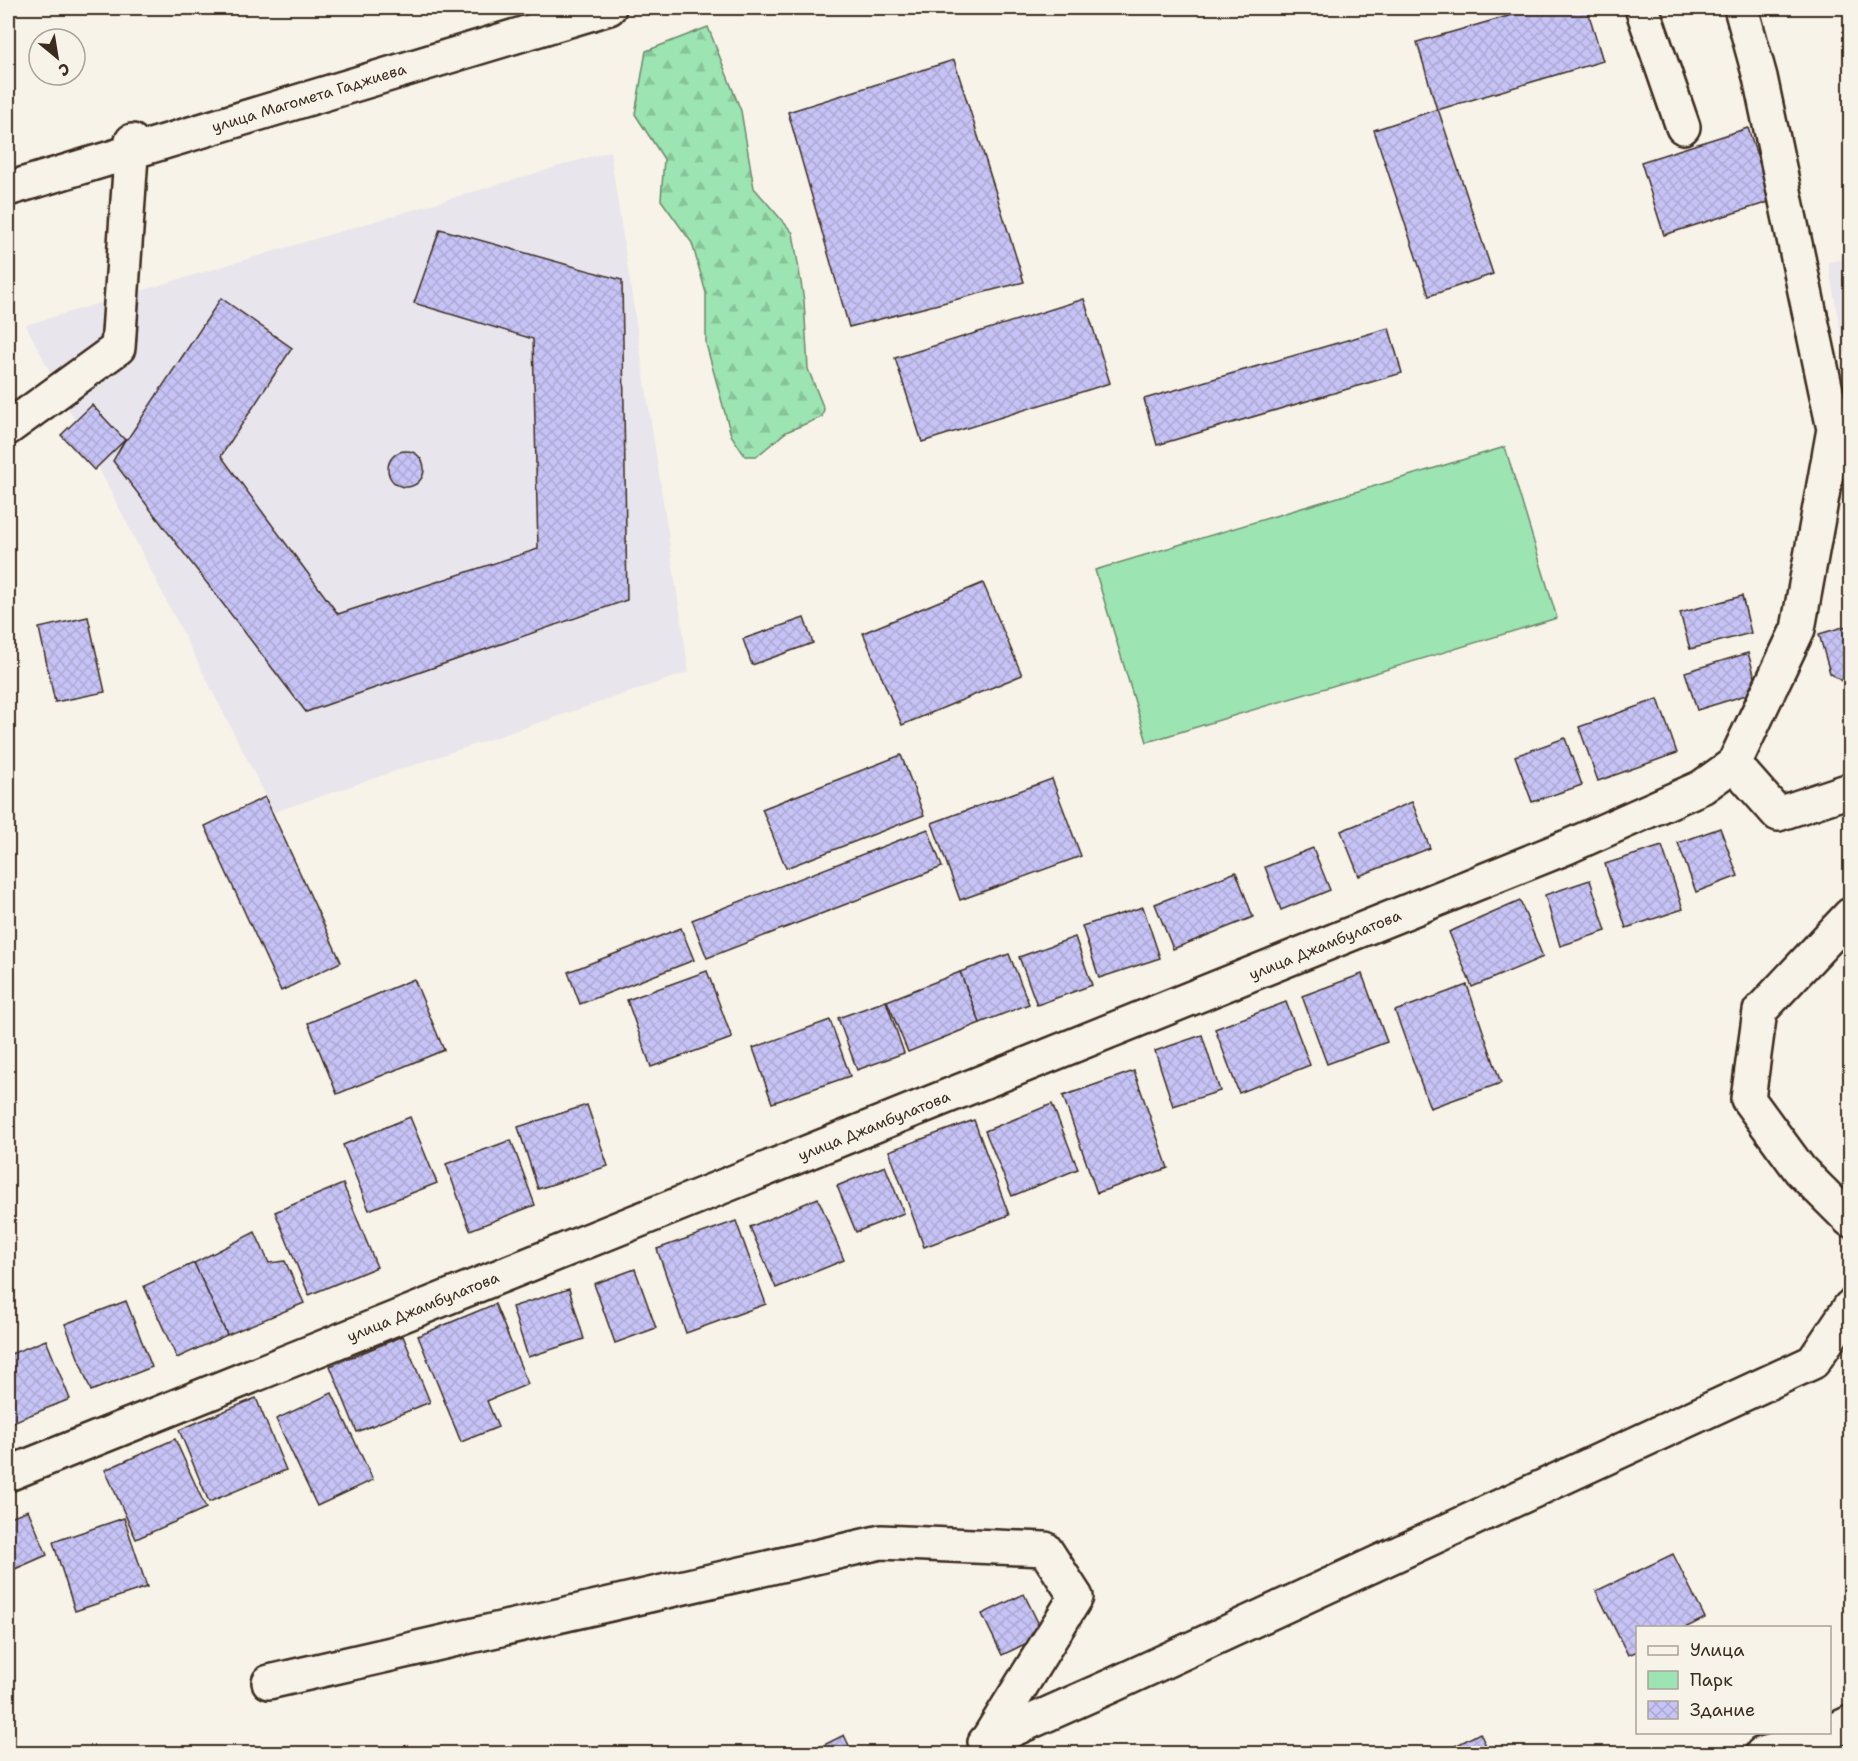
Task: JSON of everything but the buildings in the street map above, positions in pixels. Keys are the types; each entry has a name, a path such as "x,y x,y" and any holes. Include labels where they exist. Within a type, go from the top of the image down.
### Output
{"street":[{"name":"улица Магомета Гаджиева","path":"8,189 131,146 572,8"},
{"name":"улица Магомета Гаджиева","path":"8,178 131,146 609,8"},
{"path":"1642,8 1683,128"},
{"path":"1742,8 1760,77 1834,429 1798,629 1734,764 1778,814 1851,790"},
{"path":"8,428 118,348 131,146"},
{"name":"улица Джамбулатова","path":"8,1474 1568,847 1702,787 1734,764"},
{"path":"1851,915 1760,1011 1748,1099 1800,1170 1851,1220"},
{"path":"981,1746 1813,1362 1851,1307"},
{"path":"269,1682 881,1542 1045,1548 1076,1597 981,1746"},
{"path":"1831,1732 1851,1723"},
{"path":"1762,1754 1812,1741 1827,1734"}],"shaded area":[{"path":"610,151 689,672 274,812 26,325"},
{"path":"1850,258 1850,385 1828,262"}],"green space":[{"path":"708,27 741,111 754,188 793,233 804,301 808,369 824,409 822,417 786,432 757,456 745,456 731,435 706,344 706,293 692,243 661,200 664,159 635,114 646,51"},
{"path":"1505,447 1557,618 1147,742 1095,570"}]}
